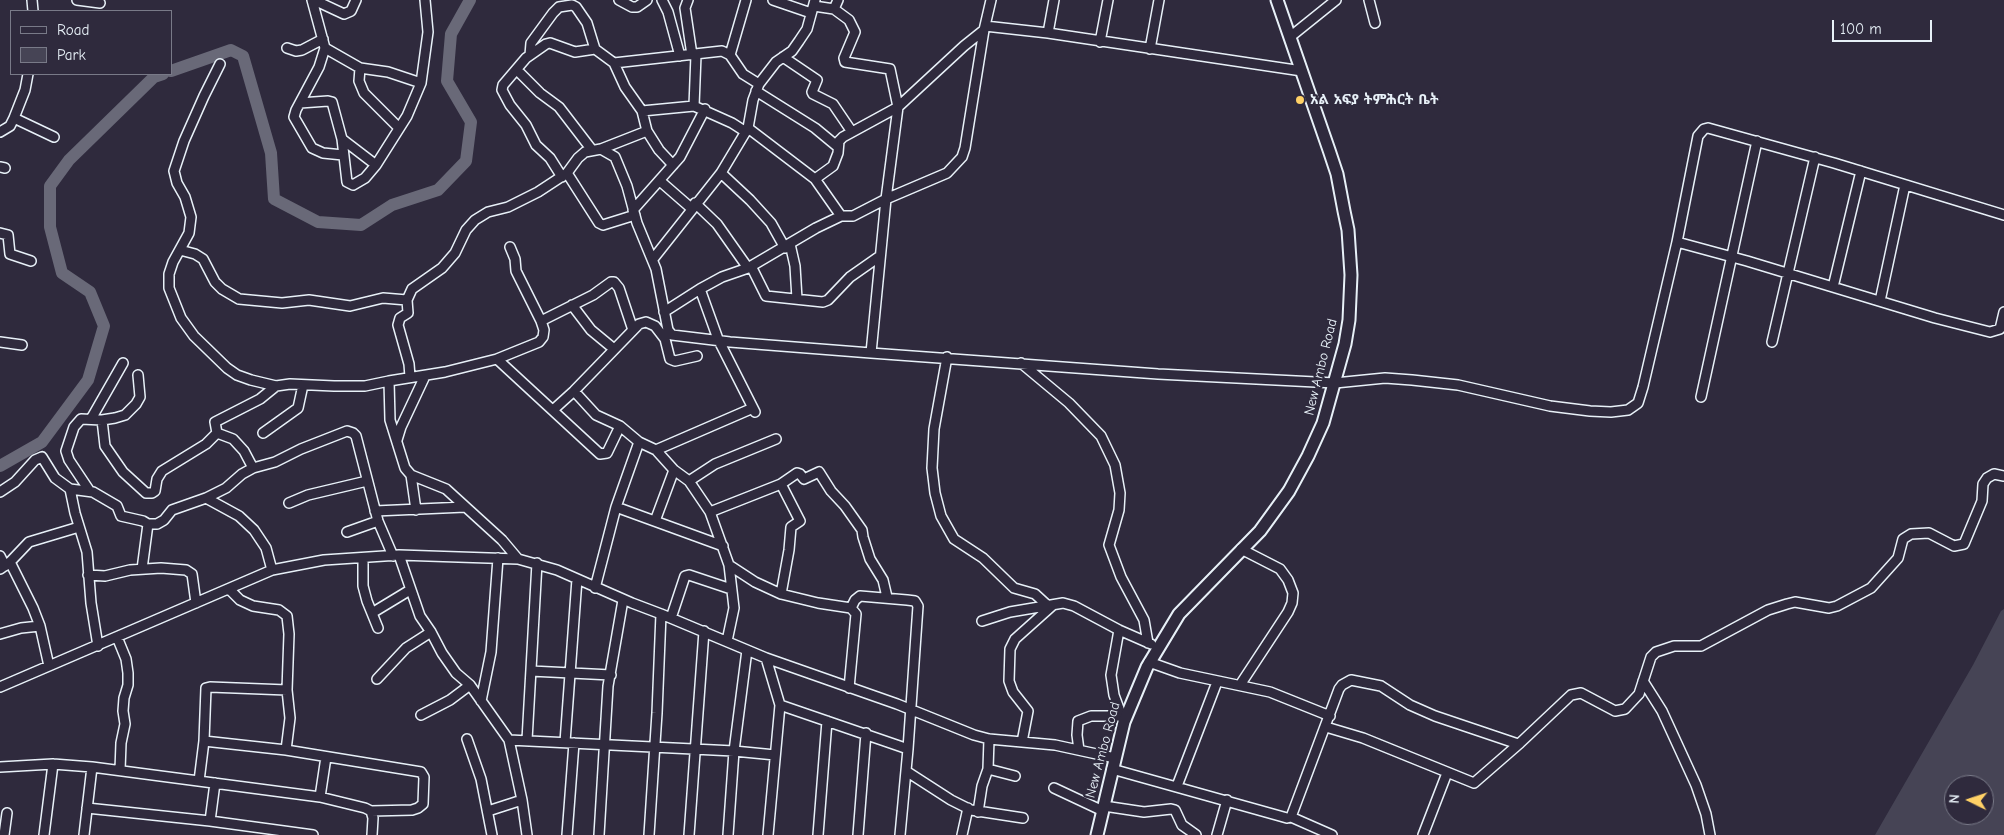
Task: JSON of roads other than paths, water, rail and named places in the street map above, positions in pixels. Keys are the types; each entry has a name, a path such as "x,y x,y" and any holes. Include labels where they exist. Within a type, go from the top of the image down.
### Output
{"main road":[{"name":"New Ambo Road","path":"1097,835 1123,719 1149,662 1152,645 1179,614 1260,531 1293,484 1308,456 1322,423 1345,344 1349,320 1351,275 1348,230 1337,174 1277,0"}],"street":[{"path":"78,0 100,2"},
{"path":"313,0 344,14 351,11 356,0"},
{"path":"313,0 324,43 318,67 294,117 309,145 315,150 324,153 343,154"},
{"path":"300,103 332,102 342,139 347,182 350,185 365,178 376,165 407,116 421,83 428,32 425,0"},
{"path":"619,0 632,7 637,7 647,0"},
{"path":"662,0 680,56"},
{"path":"688,0 685,8 694,55 694,106"},
{"path":"730,55 746,0"},
{"path":"773,0 834,9 854,26 854,38 846,53 845,62 890,69 898,107 886,199 871,353"},
{"path":"834,9 838,0"},
{"path":"664,312 700,289 722,277 749,267 816,228 841,216 853,216 947,172 962,157 965,148 991,0"},
{"path":"1048,33 1054,0"},
{"path":"1100,42 1108,0"},
{"path":"1150,49 1159,0"},
{"path":"1290,37 1336,0"},
{"path":"1369,0 1375,23"},
{"path":"530,55 530,43 553,13 562,3 572,4 582,16 595,49 614,63 625,87 642,111 647,131 658,150 673,165"},
{"path":"653,259 720,173 747,130 757,87 776,62 792,52 806,28 813,6"},
{"path":"815,179 833,166 843,136 898,107 985,28 1048,33 1302,71"},
{"path":"287,48 296,51 324,43"},
{"path":"324,43 360,68 388,72 421,83"},
{"path":"595,49 575,52 550,43 546,44 530,55 516,70 503,85 502,93 526,125 536,145 565,175 602,226 634,212 680,157 705,110"},
{"path":"614,63 722,51 730,55 743,74 757,87 815,128 838,147"},
{"path":"783,57 818,80 812,92 813,94 833,104 852,132"},
{"path":"220,64 184,141 174,171 177,182 186,197 191,217 189,233 172,262 169,274 169,288 181,318 190,330 227,368 237,375 276,386 365,386 425,376 497,359 539,342 543,337 544,330 516,270 515,259 510,247"},
{"path":"360,68 359,81 364,93 399,128"},
{"path":"516,70 540,93 559,107 596,150 615,157 653,259 668,330 672,335 718,340 1158,374 1335,383 1385,378 1412,380 1458,385 1550,406 1611,412 1628,410 1638,403 1643,388 1677,242 1698,136 1704,130 1715,129 2004,215"},
{"path":"0,132 10,126 14,118 25,90 28,75"},
{"path":"642,111 694,106 747,130 815,179 841,216"},
{"path":"14,118 54,137"},
{"path":"410,377 409,364 398,325 400,318 408,313 407,300 412,289 442,268 455,253 466,230 475,220 488,212 508,207 538,192 565,175 578,158 647,131"},
{"path":"342,139 376,165"},
{"path":"1701,397 1757,141"},
{"path":"1772,342 1815,158"},
{"path":"1833,287 1861,171"},
{"path":"720,173 750,200 771,223 788,246 795,266 798,299"},
{"path":"660,181 716,224 749,267 766,296 822,302 828,300 850,277 880,256"},
{"path":"1880,301 1905,184"},
{"path":"0,233 8,235 10,254 32,261"},
{"path":"1677,242 1990,332 2000,329 2004,312"},
{"path":"180,250 203,259 215,282 222,289 239,299 282,303 309,300 350,306 383,298 407,300"},
{"path":"541,321 593,295 611,282 614,282 619,288 633,330"},
{"path":"656,450 754,410 718,340 700,289"},
{"path":"572,305 591,330 614,349"},
{"path":"554,410 639,324 646,322 655,326 665,339 670,360 675,361 697,356"},
{"path":"0,342 22,344"},
{"path":"947,357 934,430 932,468 935,493 941,516 954,539 983,558 1014,588 1035,594 1051,605"},
{"path":"497,359 600,454 607,453 620,426"},
{"path":"91,419 123,363"},
{"path":"1021,363 1069,403 1100,436 1115,465 1120,493 1119,510 1109,545 1121,577 1144,620 1152,645"},
{"path":"138,375 140,397 136,404 125,415 115,418 81,420 74,427 66,451 69,460 89,490 116,506 121,516 143,520 148,524 157,524 164,520 172,510 206,498 226,488 242,474 253,468 275,462 301,449 347,432 353,433 356,436 378,521 396,556 420,616 431,632 442,654 456,673 470,685 509,740 522,800 527,835"},
{"path":"397,440 401,426 425,376"},
{"path":"389,381 390,420 405,468 412,475 446,489 502,540 518,559"},
{"path":"263,433 298,408 303,385"},
{"path":"217,433 215,422 260,399 276,386"},
{"path":"574,391 596,415 620,426 639,442 656,450 674,470 689,481 710,512 729,565 734,608 727,641"},
{"path":"102,420 105,446 123,472 146,493 155,491 157,479 162,471 206,444 217,433"},
{"path":"217,433 233,439 244,451 253,468"},
{"path":"689,481 715,464 776,439"},
{"path":"595,588 616,507 639,442"},
{"path":"0,492 15,482 35,460 42,456 55,478 70,489 89,490"},
{"path":"655,521 674,470"},
{"path":"710,512 781,484 797,473 804,479 818,472 862,530 870,559 883,580 887,598"},
{"path":"1326,727 1363,738 1474,783 1571,695 1582,693 1615,711 1622,711 1639,694 1652,657 1656,652 1667,646 1702,646 1768,610 1795,602 1829,608 1866,592 1898,558 1903,539 1911,534 1930,534 1954,546 1964,544 1982,501 1984,484 1987,478 1994,474 2004,476"},
{"path":"412,475 416,510"},
{"path":"289,503 308,495 366,480"},
{"path":"781,484 800,521 791,527 781,594"},
{"path":"70,489 87,552 88,575 98,646"},
{"path":"206,498 239,516 254,530 266,548 272,570"},
{"path":"375,511 464,507"},
{"path":"616,507 723,546"},
{"path":"347,532 378,521"},
{"path":"142,569 148,524"},
{"path":"5,566 29,542 79,527"},
{"path":"1240,685 1288,612 1292,603 1293,593 1288,580 1280,569 1241,549"},
{"path":"0,556 33,608 40,626 49,666"},
{"path":"0,687 272,570 324,560 396,556 518,559 577,579 623,600 704,631 766,658 974,735 989,739 1055,745 1079,750 1177,786 1287,818 1291,817 1332,835"},
{"path":"364,558 363,586 378,628"},
{"path":"481,701 491,652 498,558"},
{"path":"527,740 537,564"},
{"path":"729,565 744,573 755,582 781,594 818,603 851,608 856,614 848,688"},
{"path":"88,575 105,576 130,570 161,568 189,571 192,574 196,603"},
{"path":"671,618 685,576 688,575 731,589"},
{"path":"567,835 570,742 569,672 577,579"},
{"path":"229,589 240,600 252,606 279,610 287,616 289,634 287,690 290,718 286,750"},
{"path":"372,614 410,590"},
{"path":"851,608 855,600 860,596 915,602 918,606 900,835"},
{"path":"599,835 604,744 611,674 623,600"},
{"path":"982,621 1010,612 1069,604 1152,645"},
{"path":"1022,742 1028,711 1013,692 1009,682 1010,649 1020,634 1051,605"},
{"path":"649,835 661,614"},
{"path":"0,634 21,628 40,626"},
{"path":"1079,750 1078,722 1091,716 1123,719 1114,695 1111,675 1119,630"},
{"path":"689,835 704,631"},
{"path":"376,679 406,648 431,632"},
{"path":"117,637 126,658 128,673 128,685 122,711 125,724 120,743 120,770"},
{"path":"728,835 734,751 746,650"},
{"path":"766,658 780,705 768,835"},
{"path":"1149,662 1180,673 1270,692 1330,716"},
{"path":"530,671 611,674"},
{"path":"1291,817 1342,685 1354,681 1381,686 1410,705 1435,716 1518,744"},
{"path":"1644,681 1662,711 1696,784 1706,814 1710,835"},
{"path":"1177,786 1217,682"},
{"path":"421,715 450,700 470,685"},
{"path":"199,781 204,741 206,688 287,690"},
{"path":"780,705 908,749"},
{"path":"818,835 827,720"},
{"path":"858,835 866,734"},
{"path":"467,739 480,779 492,835"},
{"path":"978,812 982,786 988,769 989,739"},
{"path":"509,740 734,751 774,755"},
{"path":"0,767 53,764 120,770 320,797 365,808 371,812 412,810 423,804 424,776 421,772 286,750 204,741"},
{"path":"320,797 326,758"},
{"path":"44,835 53,764"},
{"path":"84,835 92,767"},
{"path":"988,769 1015,776"},
{"path":"906,771 951,800 968,808 978,812 1023,818"},
{"path":"1423,835 1447,773"},
{"path":"210,821 215,783"},
{"path":"1054,788 1103,809 1144,812 1175,810 1182,826 1196,835"},
{"path":"488,811 522,800"},
{"path":"1217,835 1227,800"},
{"path":"87,808 210,821 313,835"},
{"path":"962,835 968,808"},
{"path":"371,812 373,818 372,835"},
{"path":"4,835 6,813"}],"waterway":[{"path":"172,71 231,50 243,56 271,153 274,199 318,222 361,225 392,205 438,190 466,161 471,122 447,81 451,34 470,0"},
{"path":"0,466 42,442 88,380 104,326 90,292 62,273 50,227 50,186 69,160 154,77 160,75"}],"place":[{"name":"አል አፍያ ትምሕርት ቤት","path":"1300,100"}]}
